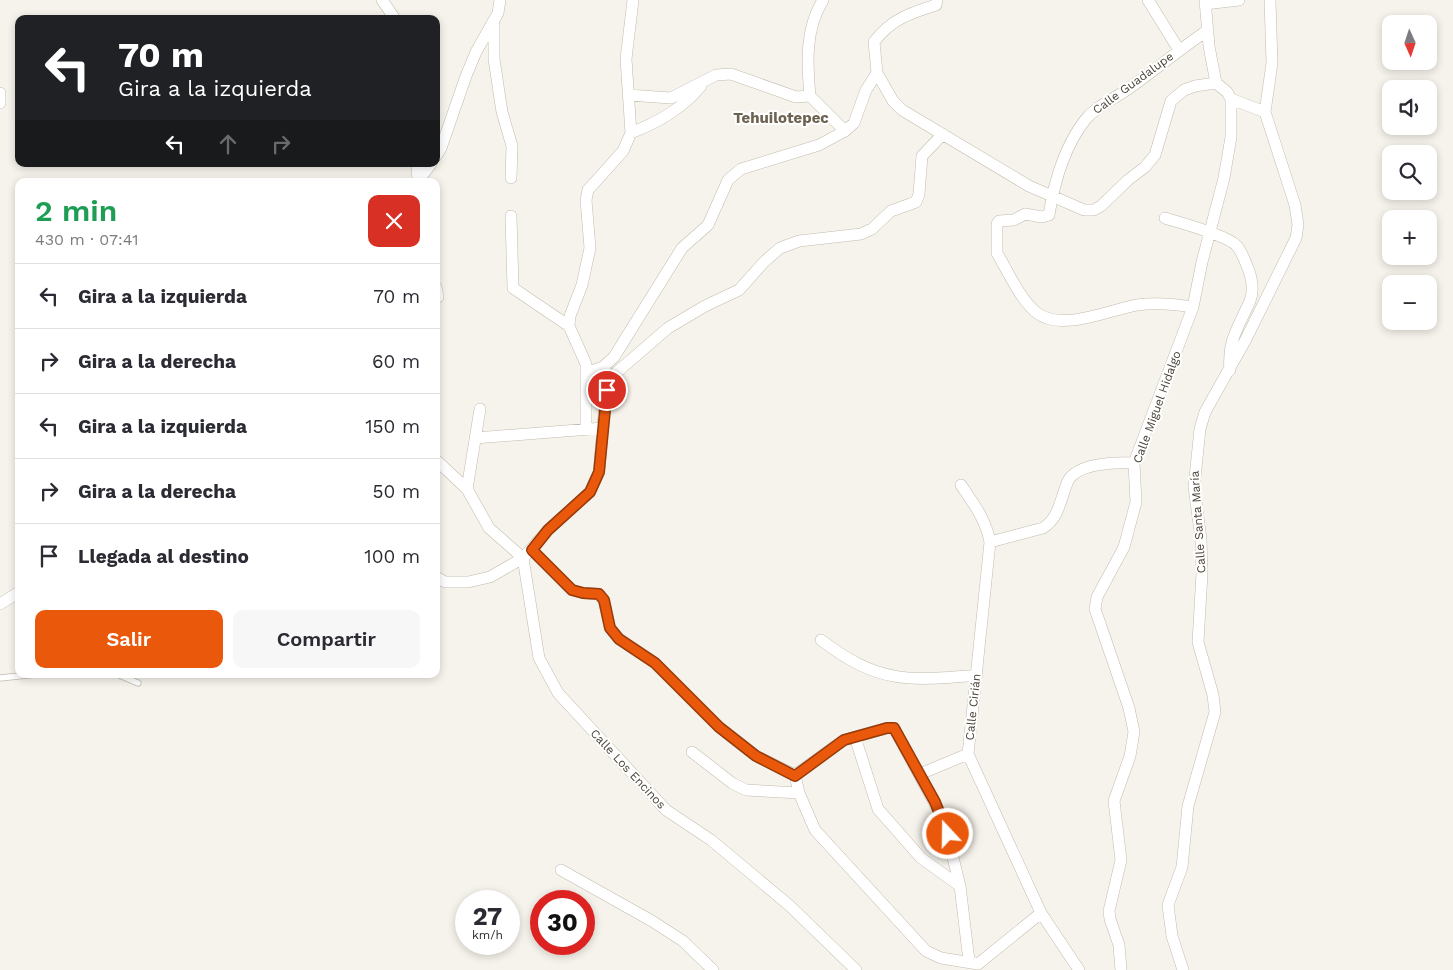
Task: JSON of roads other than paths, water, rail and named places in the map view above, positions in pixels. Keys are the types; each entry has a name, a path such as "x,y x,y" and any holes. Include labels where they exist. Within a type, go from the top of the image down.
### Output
{"street":[{"path":"382,0 392,15"},
{"path":"440,151 476,52 494,22 500,0"},
{"path":"586,428 586,364 569,326 570,316 582,285 590,248 586,200 588,190 623,151 631,134 626,59 633,0"},
{"path":"823,0 810,32 806,56 810,96 845,131"},
{"path":"937,0 936,5 909,13 882,30 874,42 876,73 893,101 902,110 1052,198 1074,204 1084,210 1094,210 1101,206 1128,180 1145,167 1155,155 1171,101 1184,90 1195,86 1216,83"},
{"path":"1148,0 1179,50"},
{"path":"1239,0 1205,2 1216,83 1227,92 1231,99 1265,112 1272,63 1270,0"},
{"path":"494,22 494,59 500,104 512,146 511,178"},
{"name":"Calle Guadalupe","path":"1194,308 1163,303 1136,305 1069,320 1045,319 1029,306 997,253 995,246 997,224 999,222 1014,220 1025,214 1046,217 1049,215 1052,198 1065,158 1086,119 1208,30"},
{"path":"586,373 603,367 614,357 682,248 708,225 728,180 740,169 819,144 845,131 854,123 866,90 876,73"},
{"path":"628,95 671,98 716,75 731,74 796,97 810,96"},
{"path":"631,134 671,114 689,101 705,81"},
{"path":"0,94 0,103"},
{"name":"Calle Miguel Hidalgo","path":"1121,970 1119,945 1109,911 1121,860 1114,801 1130,756 1134,732 1129,708 1096,609 1098,597 1124,547 1136,502 1134,463 1194,308 1209,233 1224,178 1231,137 1231,99"},
{"name":"Calle Santa María","path":"1183,970 1172,936 1168,905 1182,867 1188,806 1215,712 1213,695 1198,642 1202,573 1201,539 1194,487 1194,465 1205,412 1230,370 1296,238 1298,225 1295,205 1265,112"},
{"path":"440,580 445,582 468,582 490,577 528,554 548,530 590,492 599,472 604,402 610,378 668,328 705,306 739,290 764,262 780,248 799,241 861,234 872,229 891,211 916,202 919,194 922,156 943,134"},
{"path":"420,178 429,167"},
{"path":"511,216 513,288 569,326"},
{"path":"1165,218 1209,233 1237,246 1252,281 1251,298 1229,347 1230,370"},
{"path":"603,367 610,378"},
{"path":"467,489 480,409"},
{"path":"475,438 603,428"},
{"path":"990,542 1043,528 1050,524 1060,505 1069,479 1075,473 1096,465 1120,462 1134,463"},
{"path":"440,464 467,489 489,528 528,554 572,590 599,594 604,600 610,628 619,639 655,663 719,727 756,756 795,776 799,793 815,830 926,950 941,958 977,965 1041,913"},
{"name":"Calle Cirián","path":"961,485 988,528 990,542 968,754 1041,913 1079,970"},
{"name":"Calle Los Encinos","path":"528,554 539,658 558,693 666,810 711,840 790,906 856,970"},
{"path":"0,604 15,595"},
{"path":"821,640 863,668 899,678 924,680 976,674"},
{"path":"795,776 834,746 855,737 894,728 944,821 977,965"},
{"path":"855,737 878,809 921,858 960,886"},
{"path":"692,752 732,783 746,790 799,793"},
{"path":"920,774 968,754"},
{"path":"561,870 652,921 683,941 713,970"}],"lane":[{"path":"0,678 15,676"},
{"path":"126,678 138,683"}],"district":[{"name":"Tehuilotepec","path":"781,118"}]}
